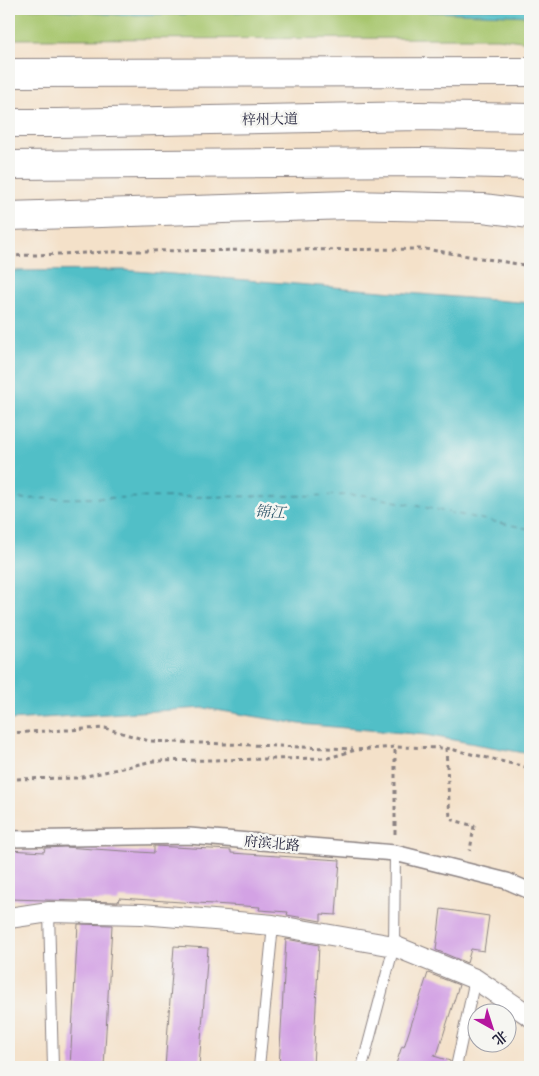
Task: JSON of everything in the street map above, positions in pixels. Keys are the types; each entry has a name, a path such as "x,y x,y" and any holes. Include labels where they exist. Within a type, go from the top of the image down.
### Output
{"main road":[{"path":"9,73 530,72"},
{"path":"9,106 58,124"},
{"name":"梓州大道","path":"9,123 58,124 419,116 530,118"},
{"path":"9,166 411,162 530,165"},
{"path":"9,216 348,205 483,208 530,214"}],"street":[{"name":"府滨北路","path":"9,839 189,836 395,853 507,881 530,891"},
{"path":"9,918 50,912 142,914 273,925 394,946 475,979 530,1016"}],"lane":[{"path":"362,1067 394,946 395,853"},
{"path":"50,912 53,1067"},
{"path":"259,1067 273,925"},
{"path":"456,1067 475,979"}],"path":[{"path":"9,256 135,251 425,249 530,266"},
{"path":"9,733 105,728 148,741 356,750 395,747 446,748 530,768"},
{"path":"395,747 395,853"},
{"path":"446,748 450,819 474,826 467,871"},
{"path":"9,779 78,778 153,761 328,758 356,750"}],"green space":[{"path":"9,9 530,9 530,42 497,38 9,39"}],"water":[{"path":"47,9 360,9 120,15"},
{"path":"360,9 530,9 530,16"},
{"name":"锦江","path":"123,270 530,303 530,754 426,735 300,724 204,708 9,720 9,271"}],"building":[{"path":"154,846 231,850 231,853 340,860 336,915 321,914 321,921 287,915 288,912 259,910 260,907 119,898 118,902 9,899 9,850 44,852 45,848 64,847 154,853"},
{"path":"441,909 489,916 484,951 471,949 467,963 436,950"},
{"path":"78,924 112,925 104,1067 70,1067"},
{"path":"286,939 319,945 313,1067 279,1067"},
{"path":"174,946 208,948 199,1067 165,1067"},
{"path":"428,973 459,985 437,1055 435,1054 434,1056 450,1061 449,1067 395,1067 402,1046 404,1047"}],"ferry route":[{"path":"9,499 364,495 530,529"}]}
